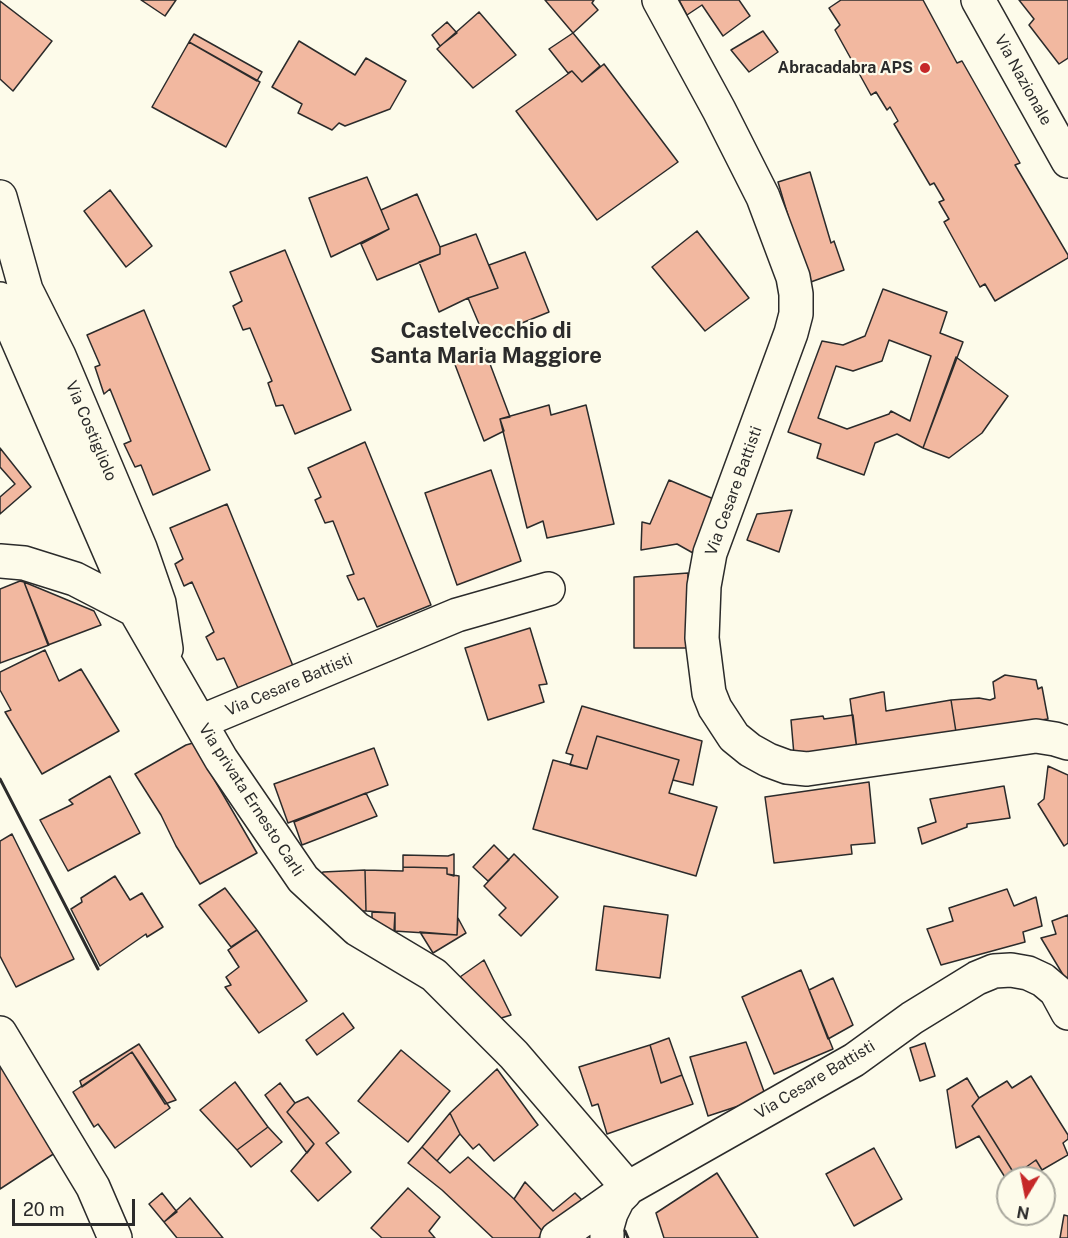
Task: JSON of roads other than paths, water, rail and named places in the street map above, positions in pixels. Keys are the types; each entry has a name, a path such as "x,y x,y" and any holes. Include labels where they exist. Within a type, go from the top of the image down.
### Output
{"street":[{"name":"Via Cesare Battisti","path":"659,0 763,197 793,277 796,294 796,314 791,333 710,553 704,586 702,638 709,693 715,708 734,737 750,750 787,767 807,770 1036,736 1068,743"},
{"name":"Via Nazionale","path":"978,0 1068,161"},
{"name":"Via Costigliolo","path":"0,197 26,290 59,356 140,548 159,603 169,669"},
{"name":"Via privata Ernesto Carli","path":"0,299 135,610 221,759 303,879 357,930 434,975 514,1054 628,1188"},
{"path":"0,561 24,563 75,579 135,610"},
{"name":"Via Cesare Battisti","path":"200,722 457,615 548,589"},
{"name":"Via Cesare Battisti","path":"557,1238 628,1188 854,1060 912,1018 977,978 994,971 1011,970 1028,973 1043,980 1056,991 1068,1013"},
{"path":"0,1033 93,1187 115,1238"},
{"path":"608,1238 607,1227 611,1213 618,1199 628,1188"}],"place":[{"name":"Abracadabra APS","path":"925,68"}],"district":[{"name":"Castelvecchio di Santa Maria Maggiore","path":"486,344"}]}
